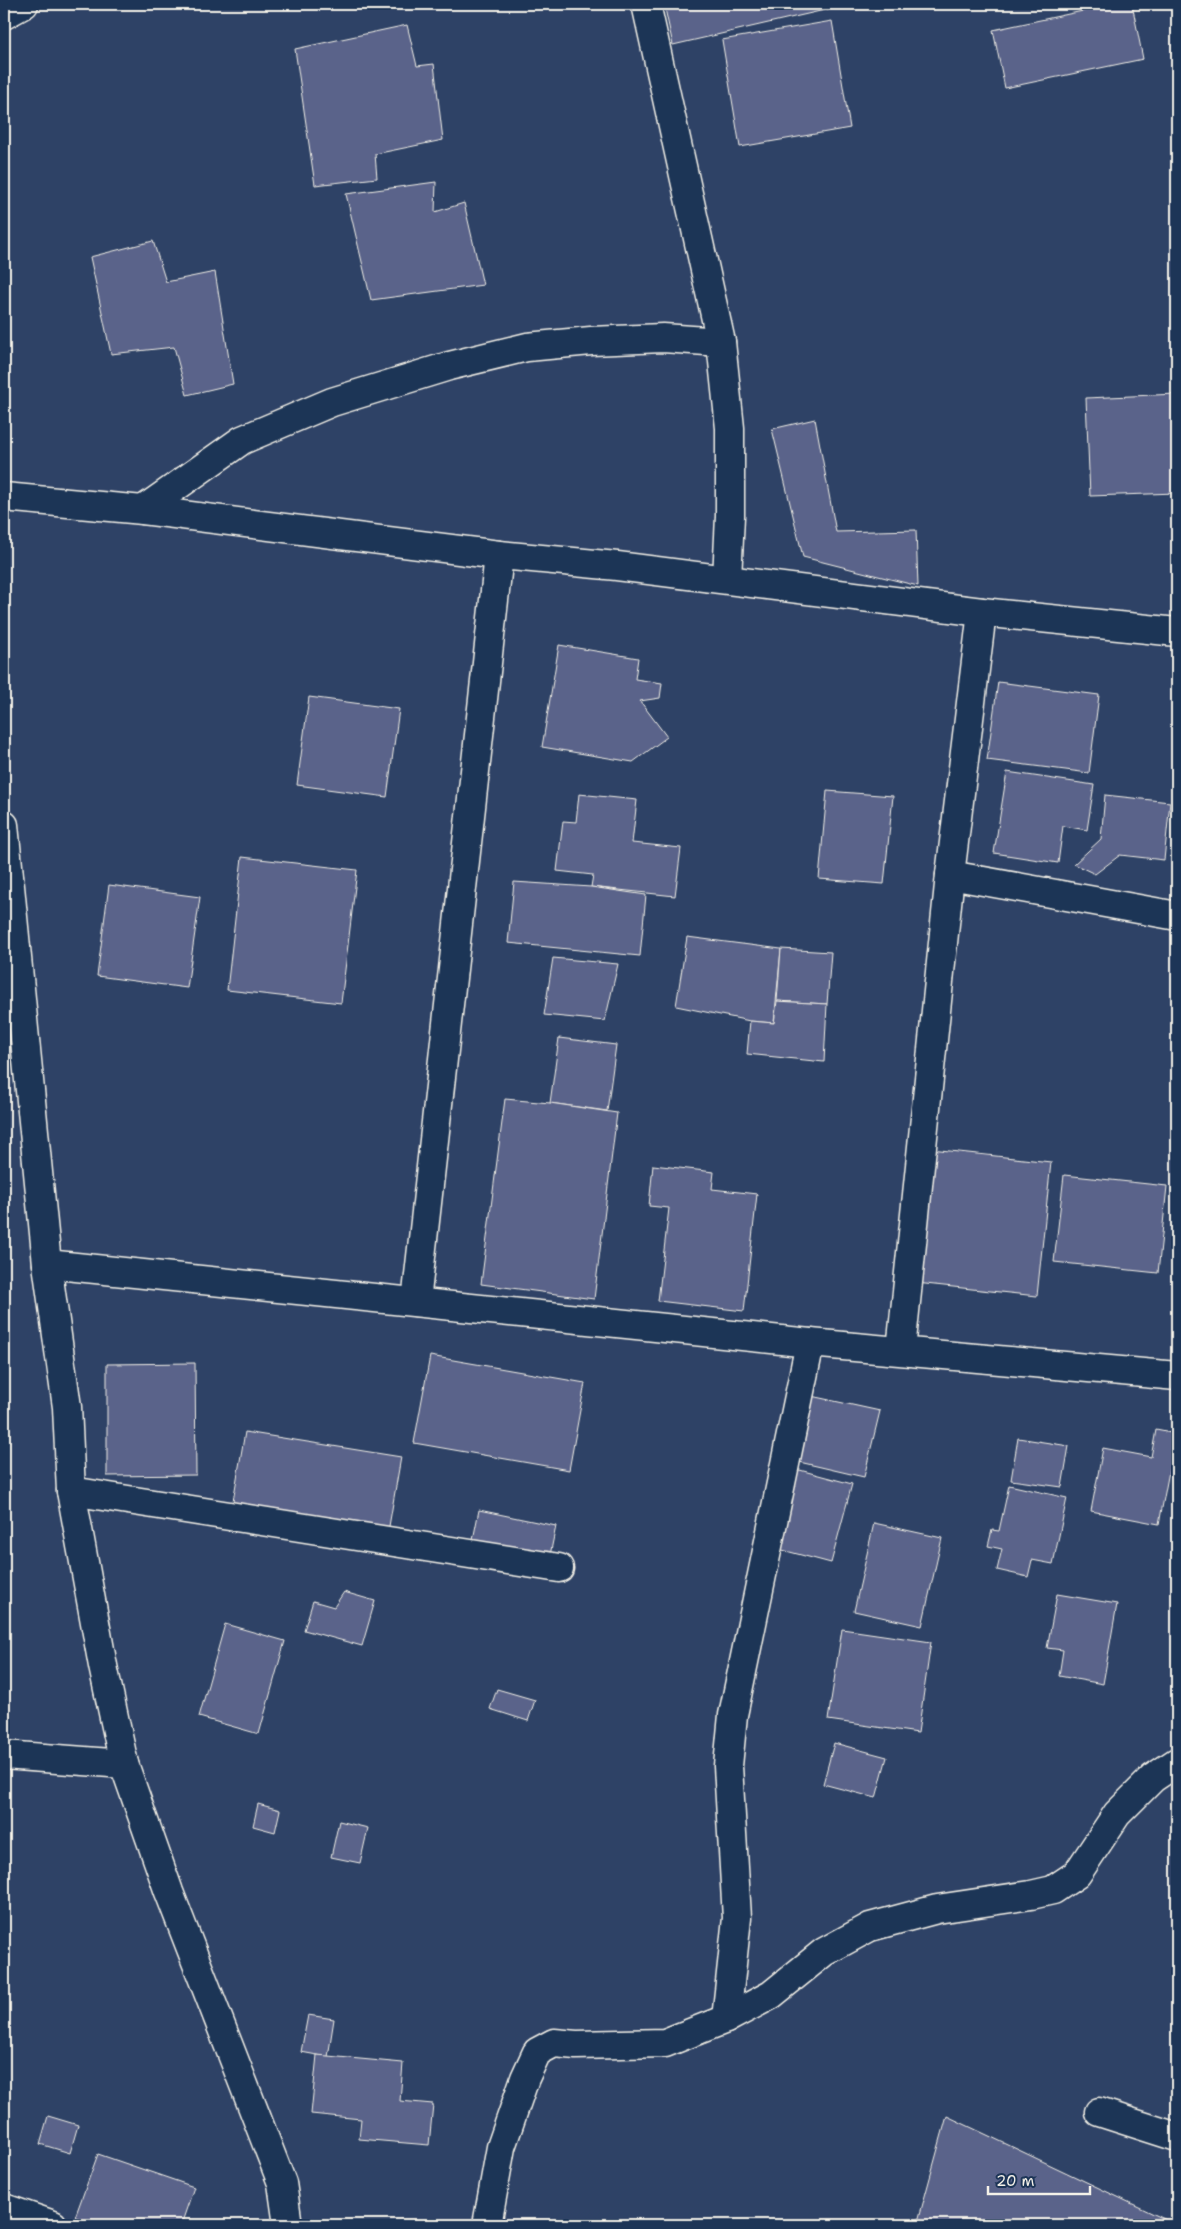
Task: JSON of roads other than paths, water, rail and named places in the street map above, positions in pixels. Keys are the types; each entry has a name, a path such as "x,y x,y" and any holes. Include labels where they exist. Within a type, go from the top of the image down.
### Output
{"street":[{"path":"4,15 24,4"},
{"path":"646,4 721,342 730,428 730,516 727,579"},
{"path":"143,510 242,440 332,402 449,366 527,347 591,341 663,338 721,342"},
{"path":"4,498 143,510 499,555 727,579 982,612 1177,632"},
{"path":"416,1302 499,555"},
{"path":"901,1350 950,875 982,612"},
{"path":"4,825 46,1264 67,1407 71,1491 103,1666 124,1764 169,1892 282,2183 288,2225"},
{"path":"950,875 1177,916"},
{"path":"46,1264 810,1343 1177,1376"},
{"path":"726,2019 737,1918 728,1766 732,1715 810,1343"},
{"path":"71,1491 559,1568"},
{"path":"4,1755 124,1764"},
{"path":"487,2225 501,2147 525,2078 537,2052 554,2043 576,2046 664,2042 726,2019 771,1995 824,1952 870,1927 937,1909 1032,1895 1053,1890 1077,1874 1117,1814 1153,1778 1177,1762"},
{"path":"1099,2112 1177,2137"},
{"path":"4,2208 52,2225"}]}
